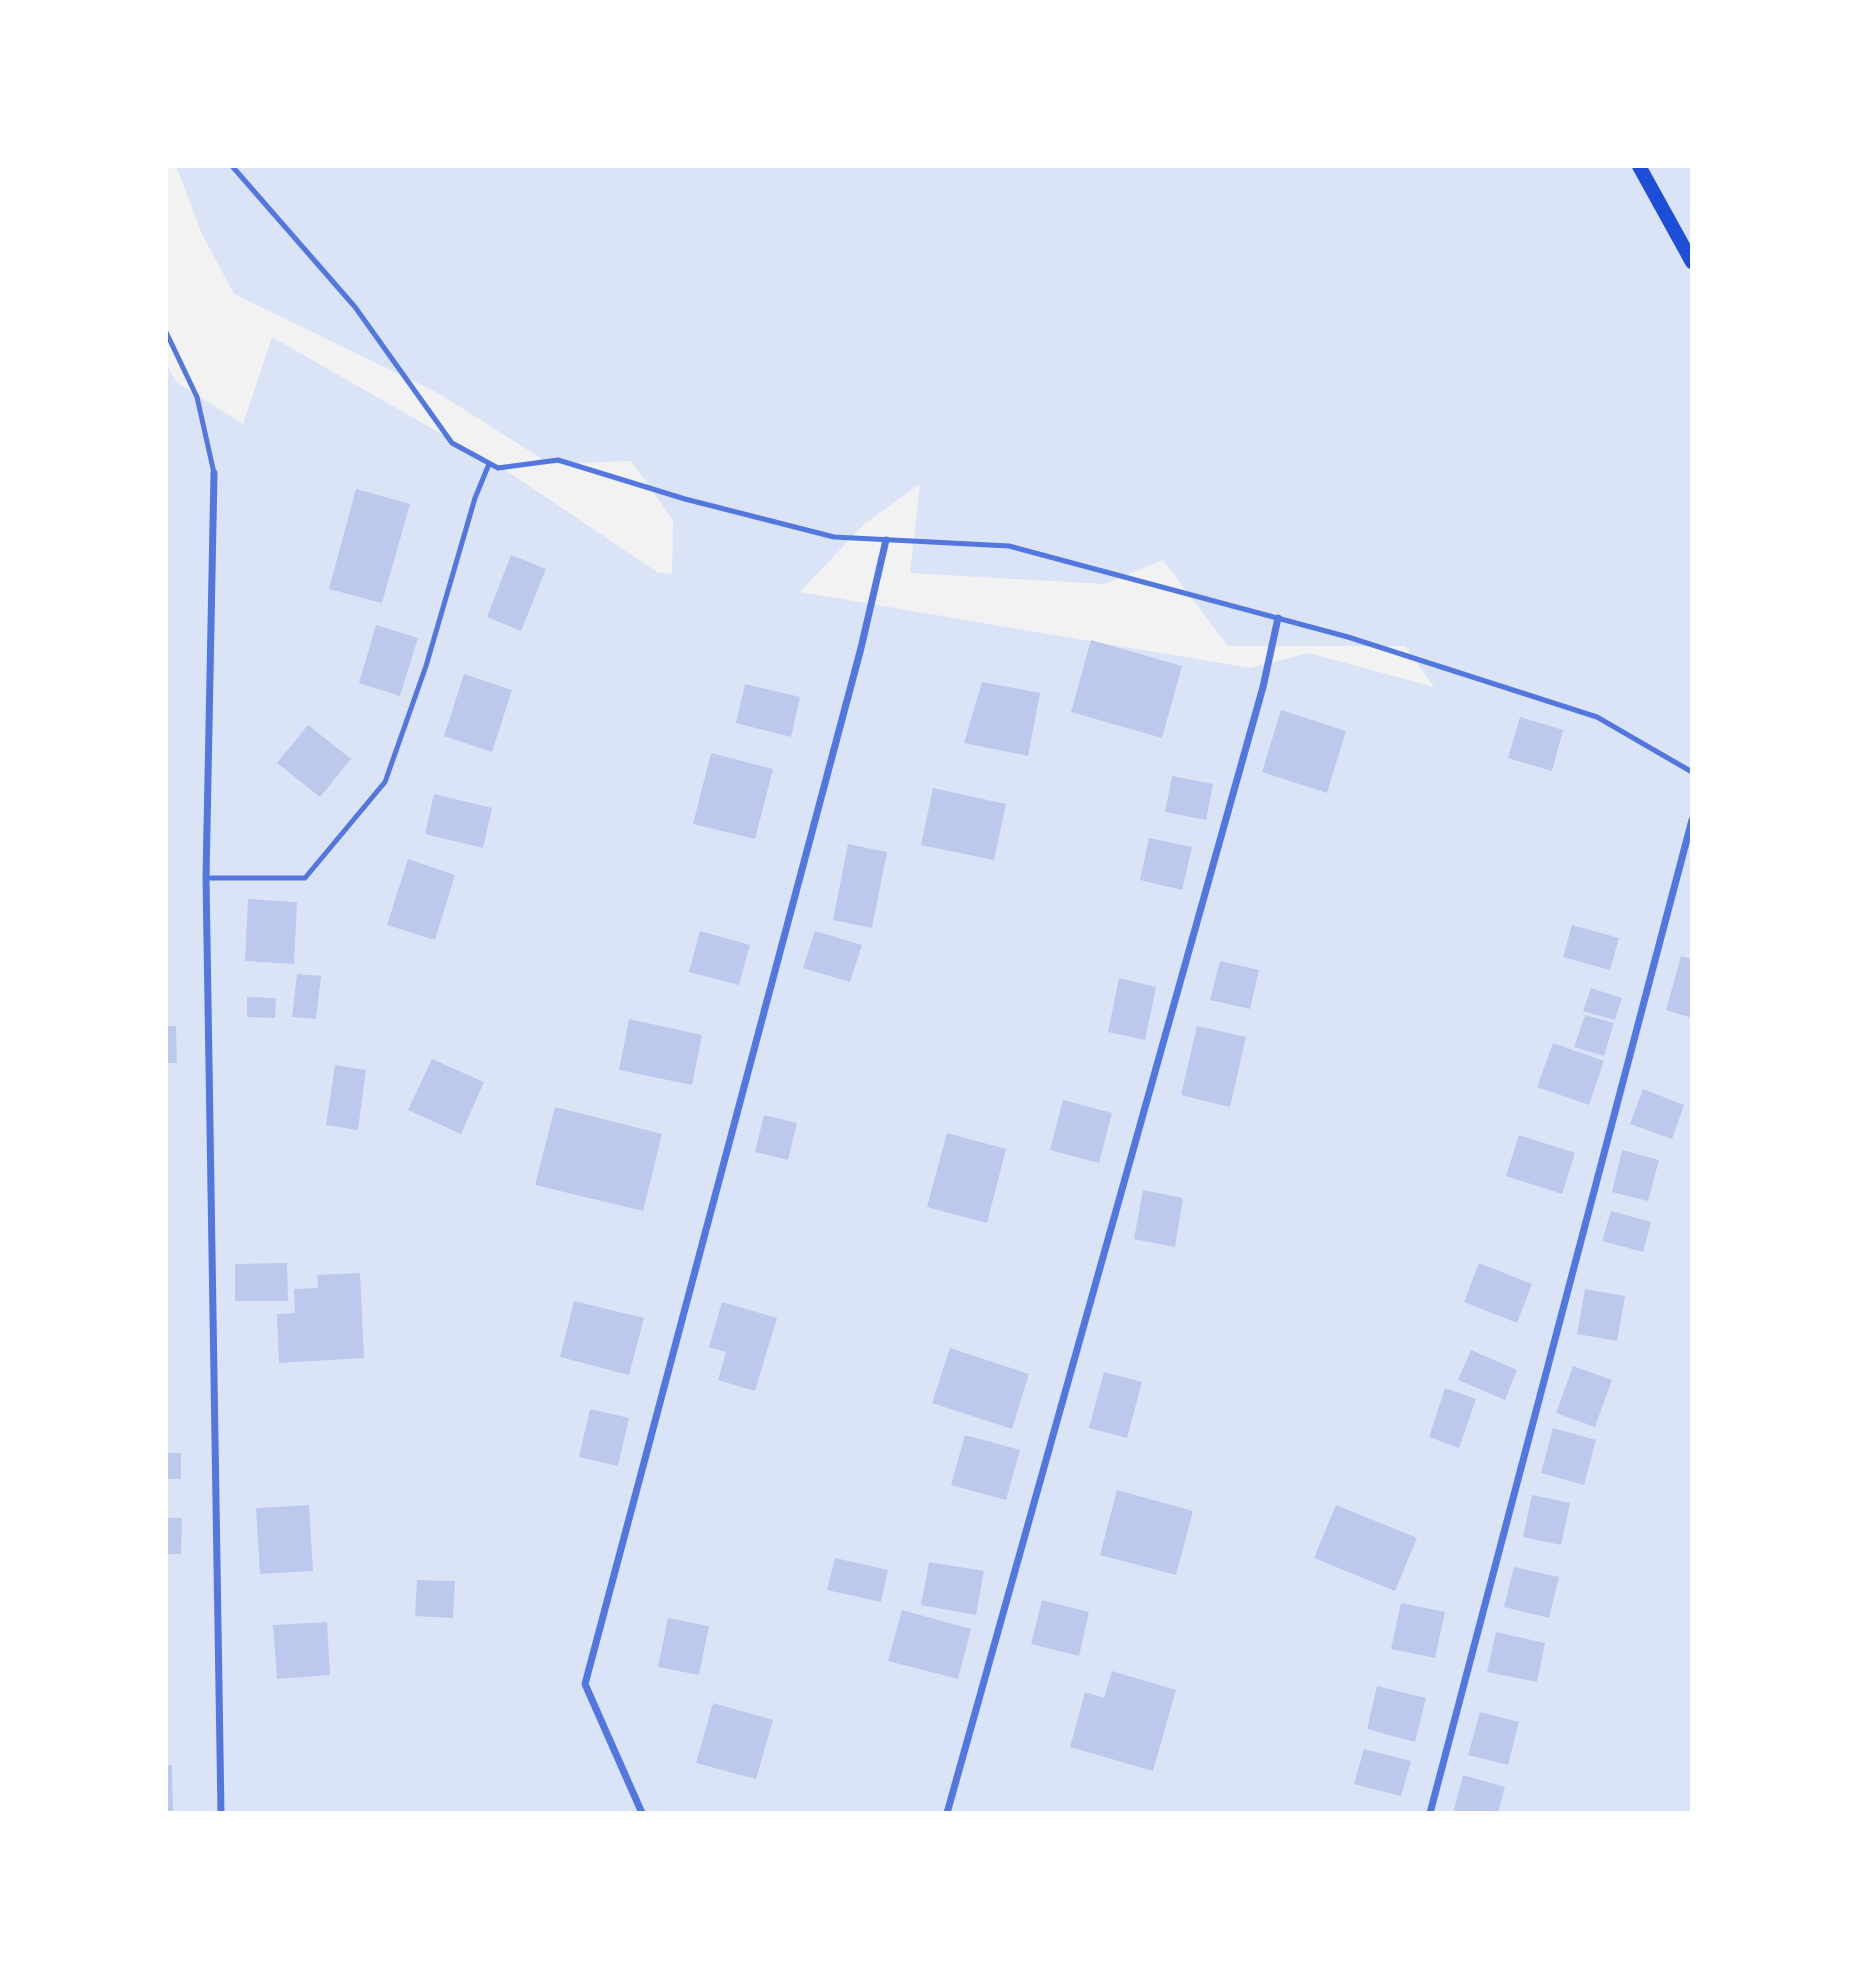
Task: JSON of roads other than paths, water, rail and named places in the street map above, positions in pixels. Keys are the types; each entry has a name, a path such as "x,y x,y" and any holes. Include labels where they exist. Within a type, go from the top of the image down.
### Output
{"main road":[{"path":"1639,166 1692,262"}],"street":[{"path":"214,472 206,878 221,1813"},
{"path":"642,1813 585,1684 858,662 886,540"},
{"path":"947,1813 1264,687 1278,618"},
{"path":"1430,1813 1692,820"}],"lane":[{"path":"232,166 355,307 452,443 498,468 558,460 685,499 834,537 1009,546 1348,636 1597,717 1692,772"},
{"path":"166,332 197,397 214,472"},
{"path":"206,878 305,878 385,782 426,666 475,498 489,464"}]}
